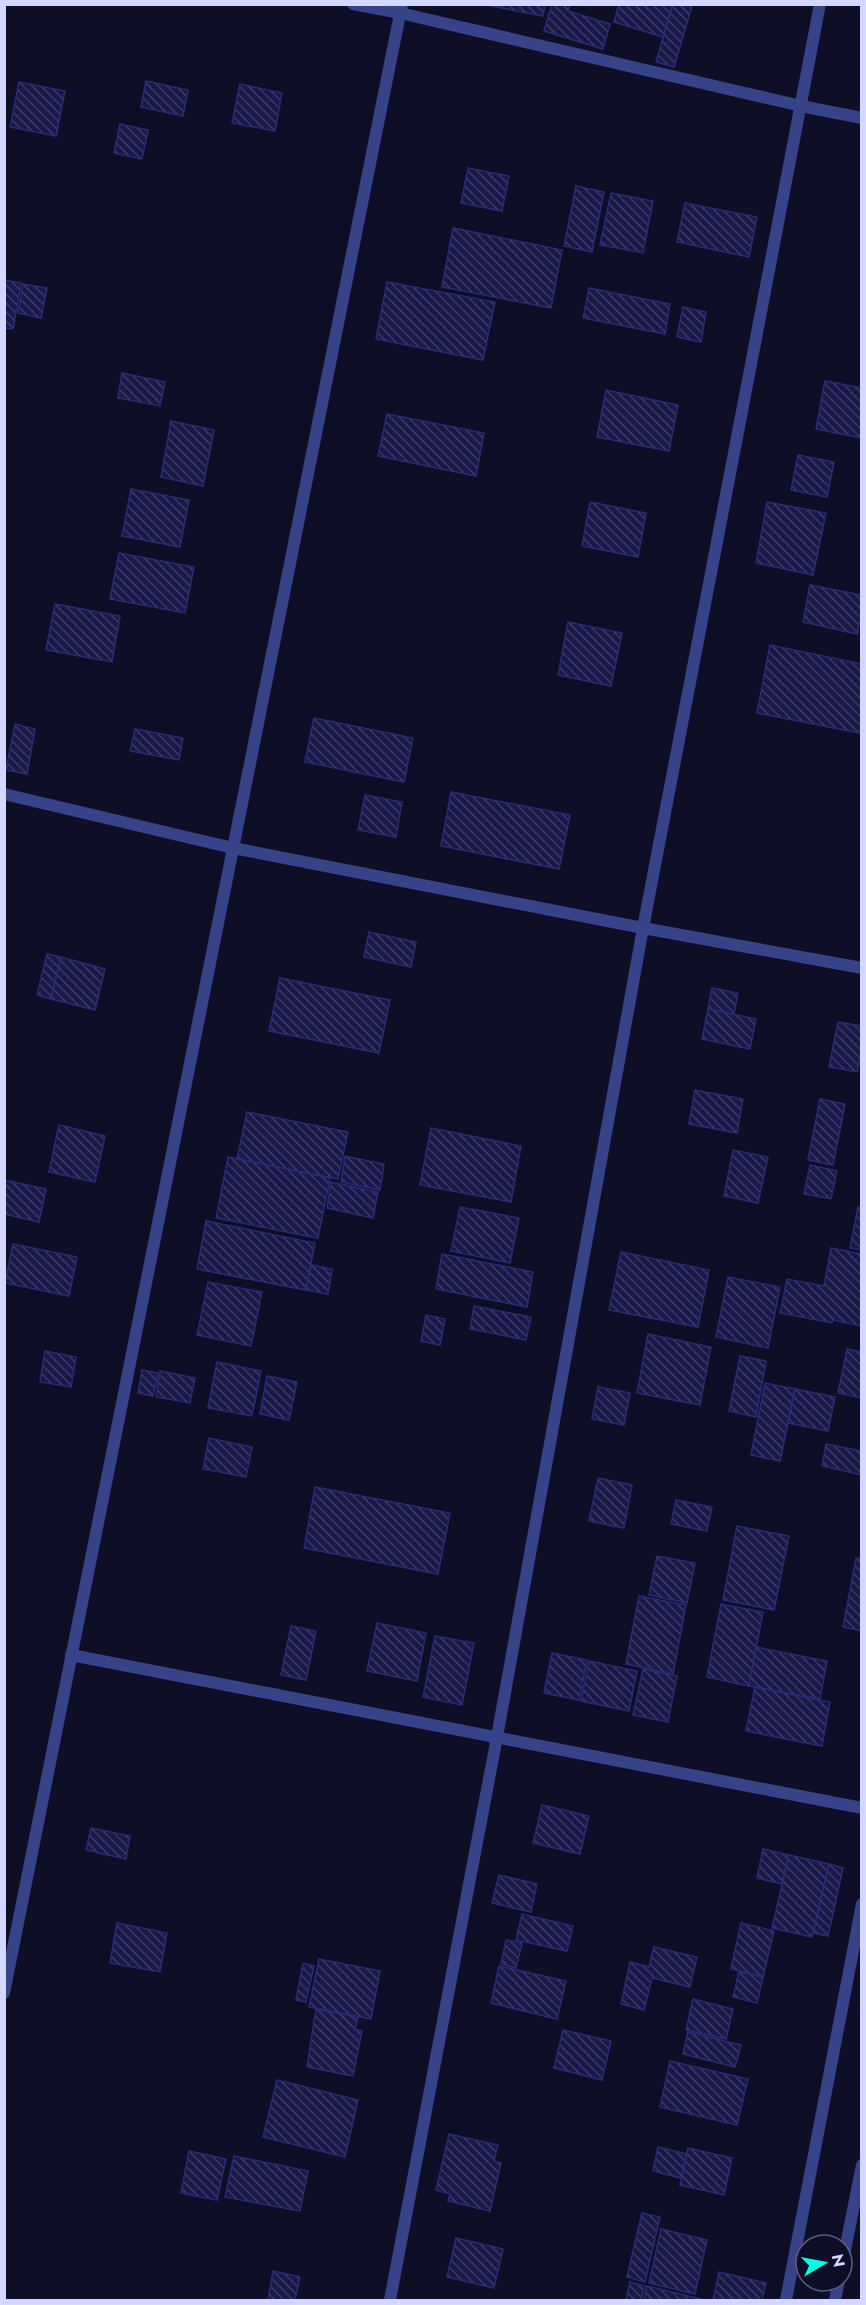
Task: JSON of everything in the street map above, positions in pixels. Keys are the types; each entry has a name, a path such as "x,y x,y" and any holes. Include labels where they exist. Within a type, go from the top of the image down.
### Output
{"street":[{"path":"353,4 401,9 801,106 861,118"},
{"path":"390,2301 497,1737 643,928 820,4"},
{"path":"4,1993 401,9"},
{"path":"4,794 233,848 861,968"},
{"path":"71,1655 861,1808"},
{"path":"786,2301 861,1904"},
{"path":"848,2233 861,2165"}],"building":[{"path":"481,4 545,4 543,16"},
{"path":"552,4 570,4 568,11 610,24 603,49 544,31"},
{"path":"619,4 673,4 663,37 614,22"},
{"path":"673,4 692,6 674,67 656,62"},
{"path":"146,81 188,90 183,116 141,107"},
{"path":"19,82 65,91 56,136 10,127"},
{"path":"240,84 282,93 275,131 232,123"},
{"path":"120,124 148,130 142,159 114,153"},
{"path":"468,168 509,176 502,211 461,203"},
{"path":"576,186 604,192 592,252 564,246"},
{"path":"611,193 653,201 643,253 600,245"},
{"path":"685,203 757,217 749,257 677,242"},
{"path":"453,228 562,250 551,308 442,287"},
{"path":"4,280 21,283 13,329 4,328"},
{"path":"387,282 495,302 483,360 376,339"},
{"path":"23,284 47,288 41,318 18,313"},
{"path":"589,288 670,304 665,334 583,318"},
{"path":"683,307 706,312 701,342 677,337"},
{"path":"122,373 165,382 160,406 118,398"},
{"path":"825,381 862,388 862,438 816,429"},
{"path":"606,390 678,405 669,451 597,437"},
{"path":"387,414 484,433 476,476 378,456"},
{"path":"171,421 214,430 203,486 161,477"},
{"path":"798,455 834,462 827,497 791,490"},
{"path":"131,489 189,500 180,547 122,536"},
{"path":"590,502 646,513 638,557 582,546"},
{"path":"767,502 826,513 813,575 756,563"},
{"path":"119,553 194,567 185,613 110,599"},
{"path":"810,585 862,595 862,612 857,634 803,622"},
{"path":"55,604 120,616 112,662 46,650"},
{"path":"568,622 622,633 611,686 558,675"},
{"path":"770,645 862,664 862,723 859,733 757,713"},
{"path":"314,718 413,738 404,782 305,762"},
{"path":"15,724 35,729 27,774 6,770"},
{"path":"135,729 183,738 179,760 130,751"},
{"path":"451,792 570,815 559,869 441,846"},
{"path":"365,795 402,802 396,837 358,830"},
{"path":"369,932 416,942 411,967 364,957"},
{"path":"47,954 61,957 51,999 37,995"},
{"path":"61,957 105,969 95,1010 51,999"},
{"path":"280,978 390,1000 379,1053 269,1031"},
{"path":"712,988 738,993 734,1014 708,1009"},
{"path":"708,1009 756,1019 750,1049 702,1039"},
{"path":"838,1022 862,1026 862,1050 857,1072 829,1067"},
{"path":"695,1090 743,1099 737,1133 689,1124"},
{"path":"820,1099 845,1104 833,1165 808,1160"},
{"path":"247,1112 348,1132 338,1179 237,1159"},
{"path":"59,1125 105,1136 95,1182 49,1172"},
{"path":"431,1128 521,1146 511,1202 420,1185"},
{"path":"733,1150 768,1157 758,1203 724,1196"},
{"path":"345,1156 384,1164 380,1190 341,1182"},
{"path":"228,1157 330,1178 318,1238 216,1218"},
{"path":"810,1165 837,1171 831,1199 804,1194"},
{"path":"4,1180 46,1189 39,1222 4,1214"},
{"path":"331,1182 378,1192 373,1218 327,1208"},
{"path":"460,1207 519,1218 510,1263 451,1251"},
{"path":"858,1207 862,1208 862,1250 850,1248"},
{"path":"206,1221 315,1243 306,1290 197,1269"},
{"path":"13,1244 77,1257 69,1296 5,1283"},
{"path":"831,1248 862,1254 862,1326 780,1313 787,1279 824,1286"},
{"path":"621,1252 709,1270 698,1327 609,1310"},
{"path":"442,1254 533,1272 527,1307 436,1289"},
{"path":"311,1265 332,1269 328,1294 306,1290"},
{"path":"728,1277 780,1287 768,1348 716,1337"},
{"path":"208,1282 262,1292 251,1346 197,1335"},
{"path":"474,1306 531,1317 526,1340 470,1329"},
{"path":"426,1315 445,1319 440,1345 421,1341"},
{"path":"648,1334 711,1347 700,1405 637,1393"},
{"path":"847,1349 862,1352 862,1398 838,1393"},
{"path":"45,1351 76,1357 71,1387 40,1382"},
{"path":"740,1356 766,1361 756,1417 729,1411"},
{"path":"217,1362 261,1371 252,1416 208,1408"},
{"path":"142,1370 158,1373 153,1396 138,1393"},
{"path":"160,1371 195,1378 190,1403 156,1397"},
{"path":"267,1376 297,1382 289,1420 260,1414"},
{"path":"765,1383 795,1389 780,1461 751,1455"},
{"path":"598,1387 630,1393 624,1425 592,1419"},
{"path":"795,1389 835,1397 828,1431 788,1423"},
{"path":"209,1438 252,1447 246,1477 203,1469"},
{"path":"826,1444 862,1451 862,1475 822,1466"},
{"path":"598,1478 632,1485 624,1528 589,1521"},
{"path":"315,1487 450,1513 438,1574 304,1548"},
{"path":"676,1500 712,1507 707,1531 671,1524"},
{"path":"737,1526 789,1536 774,1610 723,1600"},
{"path":"657,1556 695,1563 687,1603 649,1595"},
{"path":"856,1558 862,1559 862,1631 843,1627"},
{"path":"639,1596 686,1605 673,1674 626,1664"},
{"path":"721,1604 763,1612 749,1686 707,1677"},
{"path":"377,1623 426,1633 417,1681 367,1671"},
{"path":"291,1626 316,1631 306,1680 281,1675"},
{"path":"435,1636 474,1643 462,1705 423,1697"},
{"path":"756,1647 827,1661 820,1699 749,1686"},
{"path":"552,1653 587,1660 579,1700 544,1693"},
{"path":"589,1661 637,1671 629,1711 581,1701"},
{"path":"643,1669 677,1676 668,1722 633,1715"},
{"path":"755,1687 830,1702 822,1746 746,1731"},
{"path":"542,1805 589,1816 580,1854 533,1843"},
{"path":"91,1828 130,1836 126,1859 86,1850"},
{"path":"763,1849 789,1855 782,1884 757,1878"},
{"path":"789,1855 829,1864 812,1937 772,1928"},
{"path":"829,1864 843,1868 828,1936 813,1933"},
{"path":"499,1875 537,1884 531,1912 492,1903"},
{"path":"522,1914 573,1926 567,1951 516,1940"},
{"path":"117,1923 167,1933 160,1972 110,1963"},
{"path":"741,1923 774,1931 763,1977 731,1969"},
{"path":"506,1940 522,1943 516,1968 501,1964"},
{"path":"654,1947 697,1957 690,1987 652,1978 644,2010 621,2004 630,1962 649,1967"},
{"path":"319,1959 380,1971 371,2019 309,2007"},
{"path":"303,1963 314,1966 306,2002 296,2000"},
{"path":"499,1966 566,1981 557,2019 491,2003"},
{"path":"739,1972 763,1977 757,2003 733,1997"},
{"path":"693,1999 733,2009 726,2039 686,2030"},
{"path":"316,2009 358,2017 355,2029 362,2031 353,2076 307,2067"},
{"path":"563,2030 611,2041 602,2080 554,2068"},
{"path":"688,2032 741,2045 735,2067 683,2054"},
{"path":"670,2061 748,2079 737,2125 660,2107"},
{"path":"277,2080 358,2100 345,2157 263,2137"},
{"path":"449,2134 498,2145 494,2161 501,2163 490,2211 448,2201 450,2194 436,2190"},
{"path":"658,2147 687,2154 681,2178 653,2171"},
{"path":"688,2148 732,2158 724,2195 680,2185"},
{"path":"189,2151 226,2159 217,2200 181,2193"},
{"path":"234,2156 308,2171 300,2211 225,2197"},
{"path":"642,2213 660,2217 645,2282 627,2277"},
{"path":"661,2229 707,2240 695,2294 649,2283"},
{"path":"456,2238 503,2249 494,2288 447,2277"},
{"path":"273,2271 300,2277 295,2300 268,2300"},
{"path":"719,2272 766,2283 762,2300 713,2300"},
{"path":"630,2282 645,2286 641,2300 626,2300"},
{"path":"647,2286 705,2300 644,2300"}]}
